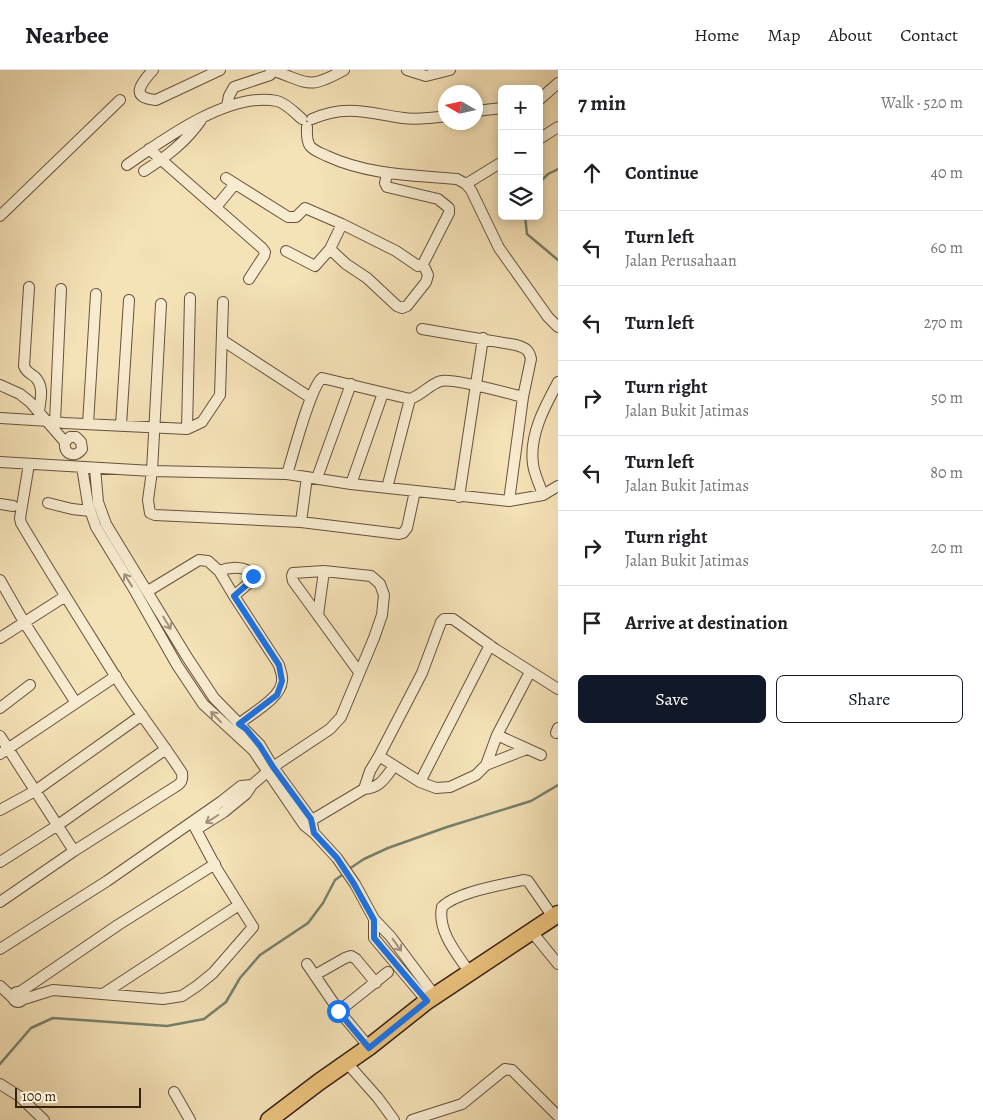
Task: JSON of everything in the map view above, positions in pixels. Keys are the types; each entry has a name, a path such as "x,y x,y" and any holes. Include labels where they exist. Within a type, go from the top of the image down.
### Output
{"main road":[{"path":"269,1120 319,1082 369,1048 431,998 555,916"}],"street":[{"path":"152,70 141,83 139,91 147,99 156,100 220,70"},
{"path":"227,106 229,96 234,87 270,75 271,70 306,83 314,83 324,81 344,70"},
{"path":"407,70 426,76 450,70"},
{"path":"543,96 558,83"},
{"path":"0,216 120,100"},
{"path":"127,165 149,149 205,115 227,106 251,101 277,101 307,121"},
{"path":"483,110 498,108"},
{"path":"307,121 323,114 347,110 367,111 417,119 438,117"},
{"path":"144,171 170,154 193,132 205,115"},
{"path":"307,121 308,142 314,150 331,158 363,169 387,174 457,179 466,184 478,200 499,248 548,317 558,327"},
{"path":"543,136 558,127"},
{"path":"149,149 256,242 265,252 250,279"},
{"path":"466,184 498,164"},
{"path":"216,207 230,181 288,217 296,218 305,208 396,251 418,266 422,264 449,213 449,208 438,199 387,187 385,183 387,174"},
{"path":"286,251 315,266 330,249 342,224"},
{"path":"330,249 346,264 367,278 397,306 402,308 407,306 426,282 428,275 422,264"},
{"path":"29,287 24,366 40,384 42,392 39,412"},
{"path":"51,422 61,289"},
{"path":"88,424 96,294"},
{"path":"187,429 190,298"},
{"path":"121,425 129,300"},
{"path":"0,418 187,429 202,422 220,395 223,302"},
{"path":"161,304 152,471 148,506 150,513 155,516 301,522 399,534 403,533 407,528 415,491"},
{"path":"422,329 483,338 528,349 532,359 523,397 509,501"},
{"path":"460,497 483,338"},
{"path":"222,340 311,398"},
{"path":"287,474 311,398 322,378 410,399 441,381 447,380 523,397"},
{"path":"543,494 533,466 535,438 538,420 558,382"},
{"path":"301,522 312,478 351,384"},
{"path":"0,385 20,394 51,422 65,442"},
{"path":"351,484 383,392"},
{"path":"387,488 410,399"},
{"path":"70,437 76,437 79,439 82,449 77,454 71,455 64,449 65,442 70,437"},
{"path":"77,454 88,467 106,524 187,657 214,698 246,729 260,746 314,833 337,858 374,920 391,938 411,965 431,998"},
{"path":"0,462 152,471 287,474 351,484 509,501 543,494 558,486"},
{"path":"0,902 74,851 181,782 182,773 64,597 22,523 20,518 29,464"},
{"path":"88,467 90,511 96,528 135,591 177,665 203,704 273,767"},
{"path":"48,503 90,511"},
{"path":"0,504 13,506"},
{"path":"104,542 114,537"},
{"path":"148,591 199,560 208,561 219,571 279,665 282,681 277,695 239,724"},
{"path":"219,571 228,568 246,570 253,576 250,582 234,596"},
{"path":"318,615 324,571"},
{"path":"0,950 194,826 228,802 241,786 252,785 273,767 330,729 341,717 374,638 382,615 384,595 380,584 371,576 324,571 295,572 292,576 293,581 359,672"},
{"path":"0,580 24,622 76,703"},
{"path":"0,638 64,597"},
{"path":"364,789 370,772 422,673 441,622 444,619 453,619 558,689"},
{"path":"420,782 490,645"},
{"path":"177,665 187,657"},
{"path":"379,756 420,782 436,788 450,787 476,776 486,765 497,735 530,672"},
{"path":"4,751 116,676"},
{"path":"0,708 30,685"},
{"path":"0,810 35,791 142,715"},
{"path":"497,735 541,755"},
{"path":"0,736 4,751 35,791 74,851"},
{"path":"0,862 58,825 166,749"},
{"path":"486,765 527,749"},
{"path":"308,822 364,789 379,785 394,766"},
{"path":"0,986 18,997 54,990 163,999 182,996 197,986 212,973 253,927 194,826"},
{"path":"18,997 118,926 215,864"},
{"path":"470,973 445,934 441,923 442,907 447,901 473,892 523,880 528,881 555,916"},
{"path":"103,994 239,905"},
{"path":"374,920 374,938 402,972 431,998"},
{"path":"532,932 558,964"},
{"path":"315,975 351,956 356,959 376,983"},
{"path":"307,964 338,1011 369,1048"},
{"path":"402,972 411,965"},
{"path":"338,1011 388,972"},
{"path":"347,1063 378,1098 394,1120"},
{"path":"412,1120 462,1104 505,1069 512,1070 558,1116"},
{"path":"2,1085 18,1096 44,1120"},
{"path":"174,1092 190,1120"}],"waterway":[{"path":"543,179 558,169"},
{"path":"525,220 527,234 558,260"},
{"path":"349,869 364,859 388,848 447,827 531,801 558,785"},
{"path":"0,1064 31,1028 53,1018 167,1026 204,1019 226,1002 240,978 260,955 308,923 323,903 335,880 345,873"}],"route":[{"path":"253,576 250,582 234,596 279,665 282,681 277,695 239,724 246,729 260,746 311,819 314,833 337,858 354,884 374,920 374,938 427,1001 369,1048 338,1011"}]}
